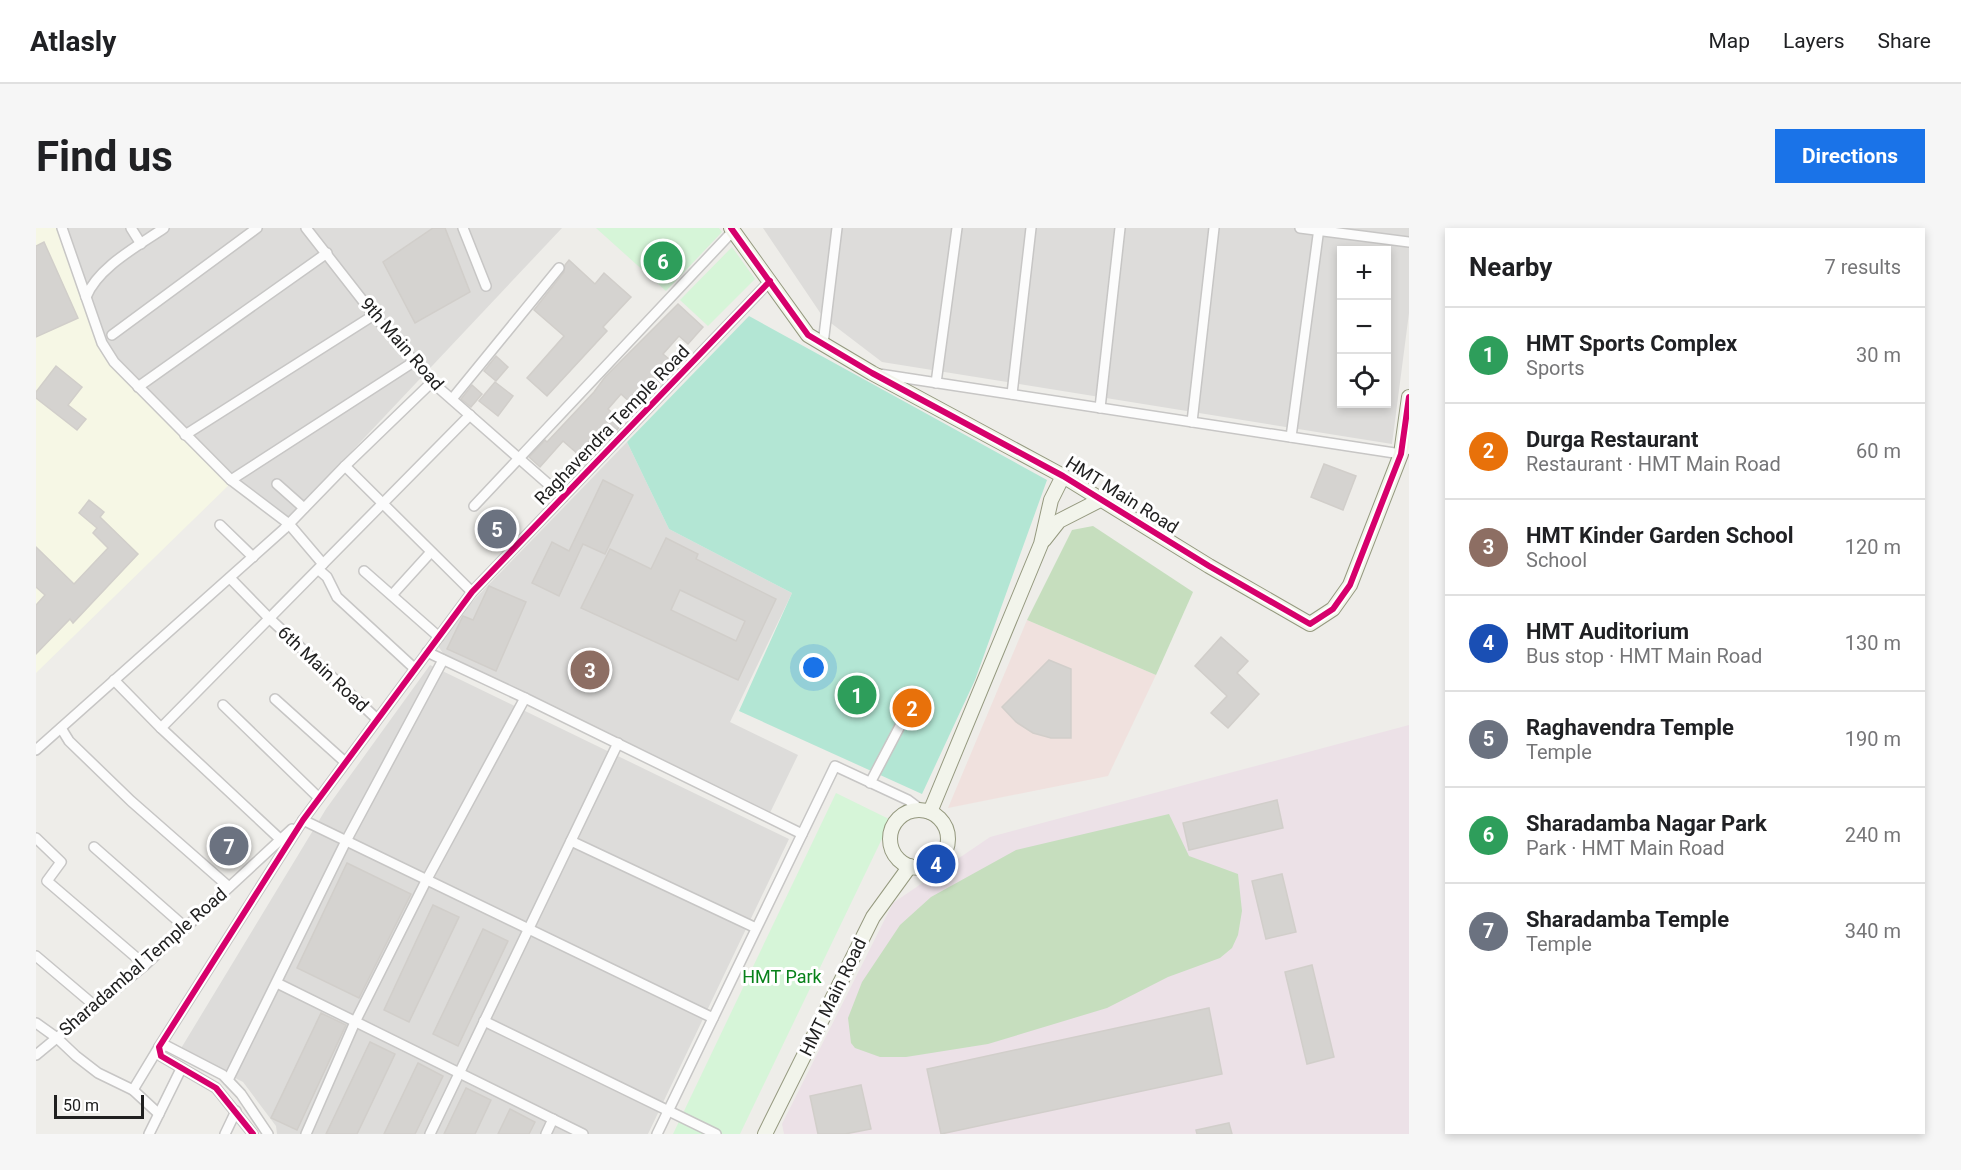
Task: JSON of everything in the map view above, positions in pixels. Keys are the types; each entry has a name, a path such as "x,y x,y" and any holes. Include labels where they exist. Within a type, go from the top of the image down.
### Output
{"street":[{"path":"62,228 102,343 114,362 231,480 289,525 321,567 337,597 414,668"},
{"path":"131,228 141,244"},
{"path":"86,297 91,285 102,272 164,228"},
{"path":"112,335 257,228"},
{"name":"9th Main Road","path":"306,228 374,315 432,382 563,497"},
{"path":"463,228 486,286"},
{"path":"823,344 837,228"},
{"path":"936,383 957,228"},
{"path":"1012,394 1031,228"},
{"path":"1100,408 1120,228"},
{"path":"1192,422 1214,228"},
{"path":"1300,228 1409,242"},
{"path":"474,506 732,229"},
{"name":"HMT Main Road","path":"732,229 808,335 872,373 1063,476 1209,566 1310,624 1333,609 1350,585 1405,451 1409,397"},
{"path":"1291,437 1319,229"},
{"path":"138,387 327,253"},
{"path":"452,399 559,268"},
{"name":"Raghavendra Temple Road","path":"303,820 472,592 770,281"},
{"path":"185,435 374,315"},
{"path":"231,480 415,362"},
{"path":"872,373 1291,437 1405,451"},
{"path":"36,750 289,525 345,466 432,382"},
{"path":"161,728 470,415"},
{"path":"345,466 472,592"},
{"name":"HMT Main Road","path":"925,810 1041,544 1051,501 1063,476"},
{"path":"277,483 304,508"},
{"name":"HMT Main Road","path":"1041,544 1059,521 1102,499"},
{"path":"220,525 254,556"},
{"path":"392,595 431,552"},
{"path":"364,571 439,637"},
{"name":"6th Main Road","path":"230,578 377,720"},
{"path":"427,652 802,834"},
{"path":"228,1080 346,841 443,660"},
{"path":"114,680 161,728 280,840"},
{"path":"306,1134 355,1022 427,879 525,698"},
{"path":"275,699 345,762"},
{"path":"223,705 319,798"},
{"path":"870,783 901,724"},
{"path":"61,728 69,741 131,801 230,887"},
{"path":"429,1134 618,743"},
{"path":"657,1134 835,766 908,800 925,810 943,822 948,831 948,847 943,856 936,864 916,869 902,863 893,854 890,834 893,824 900,816 910,811 925,810"},
{"path":"133,1090 303,820 713,1018"},
{"name":"Sharadambal Temple Road","path":"36,1055 145,965 303,820"},
{"path":"36,838 60,862 47,881 145,965"},
{"path":"571,841 756,928"},
{"path":"94,848 186,928"},
{"name":"HMT Main Road","path":"765,1134 873,917 910,866"},
{"path":"36,956 95,1006"},
{"path":"277,983 583,1134"},
{"path":"484,1021 716,1134"},
{"path":"36,1023 98,1073 133,1090 159,1114"},
{"path":"159,1047 167,1046 223,1075 241,1094 268,1134"},
{"path":"159,1047 161,1056 216,1088 253,1134"},
{"path":"149,1134 181,1069"},
{"path":"225,1134 236,1111"},
{"path":"546,1134 553,1119"}],"shaded area":[{"path":"36,228 62,228 114,362 231,483 36,673"},
{"path":"62,228 562,228 286,521 231,483 114,362"},
{"path":"763,228 1409,228 1409,313 1392,444 882,362 823,317"},
{"path":"627,442 669,529 792,593 730,722 798,755 767,819 453,668 438,646 470,604"},
{"path":"1027,620 1156,675 1108,776 948,808"},
{"path":"430,665 789,839 648,1134 277,1134 276,1126 243,1082 180,1050 326,809"},
{"path":"1409,725 1409,1134 784,1134 782,1124 893,903 990,837"}],"green space":[{"path":"596,228 719,228 722,232 666,291"},
{"path":"732,247 755,279 708,326 680,300"},
{"path":"749,316 1047,480 975,680 922,794 739,711 792,593 669,529 627,442"},
{"path":"1093,526 1193,592 1156,675 1027,620 1072,530"},
{"name":"HMT Park","path":"836,793 891,820 740,1134 673,1134"},
{"path":"1169,814 1189,856 1238,874 1242,911 1238,935 1232,948 1220,958 1168,977 1107,1008 988,1044 906,1057 880,1057 855,1048 851,1043 848,1018 862,982 900,925 931,897 1016,850"}],"building":[{"path":"433,228 445,228 470,292 415,323 383,262"},
{"path":"44,242 78,318 36,337 36,246"},
{"path":"569,260 595,284 604,273 631,297 603,327 607,331 547,396 527,378 564,336 534,310 564,272"},
{"path":"678,304 703,327 688,344 679,336 663,354 675,364 636,408 621,394 608,409 623,423 609,439 600,431 579,455 563,441 540,467 529,457 545,440 547,442 605,377"},
{"path":"496,356 508,367 496,381 484,371"},
{"path":"56,366 82,387 68,405 86,419 77,430 36,398 36,392"},
{"path":"495,382 513,396 498,416 479,401"},
{"path":"472,385 482,394 471,407 461,399"},
{"path":"1324,464 1356,476 1343,510 1311,497"},
{"path":"603,480 633,495 605,554 583,544 559,596 532,583 552,542 569,551"},
{"path":"89,500 104,512 100,517 138,554 73,623 70,619 36,654 36,605 45,595 36,587 36,547 74,584 108,548 93,533 97,528 79,513"},
{"path":"666,538 698,554 696,559 776,599 738,680 581,608 610,549 651,569","holes":["680,590 745,621 736,641 671,610"]},
{"path":"489,586 526,602 496,671 447,649 463,616 473,620"},
{"path":"1221,637 1248,661 1237,673 1259,694 1228,728 1211,713 1227,696 1195,666"},
{"path":"1049,660 1071,669 1071,738 1051,738 1033,733 1016,722 1002,707"},
{"path":"1277,800 1283,828 1189,850 1183,823"},
{"path":"347,863 411,894 359,998 297,968"},
{"path":"1282,874 1296,932 1266,939 1252,881"},
{"path":"433,905 459,917 409,1022 384,1010"},
{"path":"483,929 508,941 458,1046 433,1034"},
{"path":"1312,965 1334,1057 1307,1064 1285,972"},
{"path":"1209,1008 1222,1074 941,1134 927,1069"},
{"path":"321,1013 346,1025 297,1130 271,1118"},
{"path":"370,1042 395,1054 369,1109 357,1134 326,1134"},
{"path":"418,1063 443,1076 415,1134 384,1134"},
{"path":"861,1085 871,1129 845,1134 818,1134 810,1096"},
{"path":"466,1088 491,1100 475,1134 444,1134"},
{"path":"510,1109 535,1122 529,1134 498,1134"},
{"path":"1229,1123 1232,1134 1197,1134 1196,1130"}],"cycle path":[{"path":"731,228 808,335 872,373 1063,476 1209,566 1310,624 1333,609 1350,585 1401,454 1409,397"},
{"path":"253,1134 216,1088 161,1056 159,1047 303,820 472,592 770,281"}],"place":[{"name":"Sharadamba Nagar Park","path":"663,261"},
{"name":"Raghavendra Temple","path":"497,529"},
{"name":"HMT Kinder Garden School","path":"590,670"},
{"name":"HMT Sports Complex","path":"857,695"},
{"name":"Durga Restaurant","path":"912,708"},
{"name":"Sharadamba Temple","path":"229,846"},
{"name":"HMT Auditorium","path":"936,864"}]}
